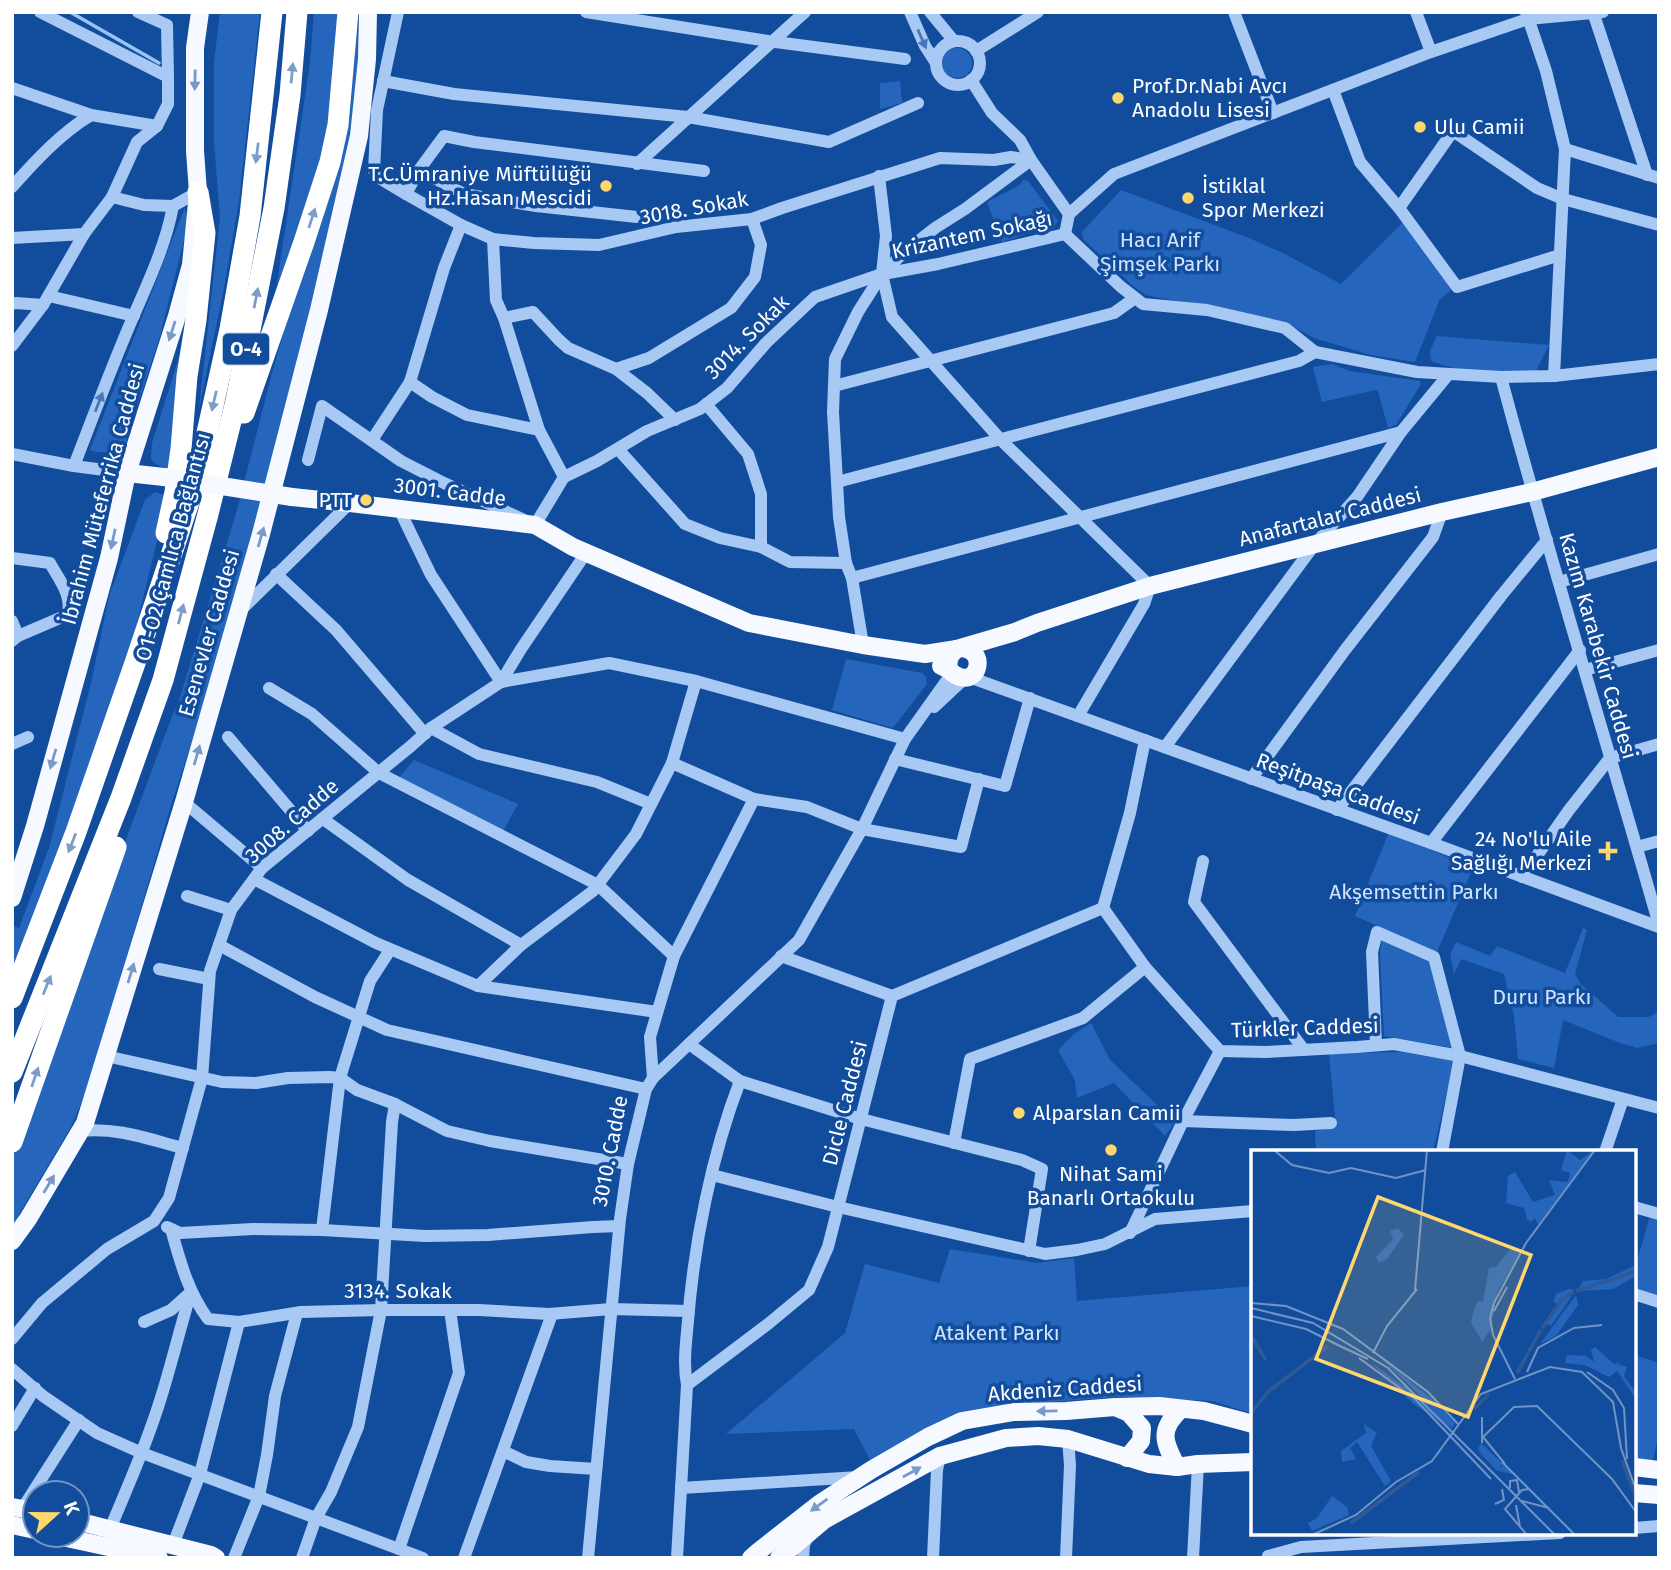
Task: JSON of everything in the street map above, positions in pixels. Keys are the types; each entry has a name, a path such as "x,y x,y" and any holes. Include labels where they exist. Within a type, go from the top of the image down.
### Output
{"highway":[{"name":"O1-O2 Çamlıca Bağlantısı","path":"12,998 135,663 197,478 230,329 250,216 272,12"},
{"name":"O1-O2 Çamlıca Bağlantısı","path":"12,1072 121,798 163,680 208,514 236,401 274,208 290,95 297,12"},
{"path":"208,514 330,162 338,125 348,12"},
{"path":"135,663 180,460 187,376 205,233 198,192"},
{"path":"12,1142 139,783 163,680"},
{"path":"12,963 53,892"}],"main road":[{"name":"İbrahim Müteferrika Caddesi","path":"12,898 109,558 127,473 191,265 198,192 195,60 200,12"},
{"name":"Esenevler Caddesi","path":"12,1241 85,1124 184,802 261,534 320,310 359,136 367,59 368,12"},
{"name":"Anafartalar Caddesi","path":"960,648 1150,586 1532,492 1659,457"},
{"name":"3001. Cadde","path":"127,473 292,497 536,525 586,553 749,623 863,645"},
{"name":"Anafartalar Caddesi","path":"965,671 1006,642 1015,632"},
{"path":"863,645 925,653 967,648 975,654 965,671 863,645"},
{"name":"3010. Cadde","path":"960,648 948,659 965,671"},
{"name":"Akdeniz Caddesi","path":"751,1558 819,1504 859,1477 928,1437 962,1421 1014,1412 1159,1406 1204,1411 1251,1423"},
{"path":"1115,1407 1129,1413 1142,1428 1142,1441 1127,1458"},
{"path":"1177,1467 1164,1442 1169,1420 1181,1409"},
{"path":"779,1558 824,1520 940,1456 1006,1438 1038,1436 1068,1439 1149,1464 1177,1467 1251,1462"},
{"path":"1636,1467 1659,1470"},
{"path":"1636,1493 1659,1495"},
{"path":"91,1524 216,1558"},
{"path":"91,1543 159,1558"}],"street":[{"path":"40,12 168,78"},
{"path":"12,346 46,301 84,234 112,197 137,142 157,126 168,104 169,18 138,12"},
{"path":"398,12 383,81 454,94 688,117 829,142 918,103"},
{"path":"586,12 646,17 773,41 905,59"},
{"path":"637,164 805,12"},
{"path":"911,12 925,47 940,75 949,83 962,85 971,80 977,74 980,62 976,51 967,43 954,41 939,52 936,64"},
{"path":"930,12 954,41"},
{"path":"976,51 1038,12"},
{"path":"1234,12 1273,113"},
{"path":"1416,12 1431,52"},
{"path":"1065,234 1069,214 1114,174 1527,16 1596,13 1653,176"},
{"path":"1527,16 1546,71 1565,149 1554,376"},
{"path":"971,80 992,113 1020,140 1069,214"},
{"name":"3018. Sokak","path":"383,81 377,110 374,171 406,194 461,225 493,239 599,245 676,227 752,219 940,158 994,160 1011,157 1031,160"},
{"path":"12,88 92,115 157,126"},
{"path":"1333,90 1360,162 1399,208 1457,287 1560,255"},
{"path":"12,187 38,157 80,121 92,115"},
{"path":"1399,208 1453,131 1537,188 1619,216 1659,225"},
{"path":"406,194 444,135 474,142 704,171"},
{"path":"1565,149 1653,176"},
{"name":"3014. Sokak","path":"564,477 647,431 700,409 727,388 766,342 815,297 882,274 935,228 1031,160"},
{"path":"419,170 464,194 536,206 636,217"},
{"path":"879,176 887,236 882,274 892,317 1000,439 1150,586 1144,604 1078,716"},
{"path":"112,197 144,205 173,206 198,192"},
{"path":"74,466 169,230 173,206"},
{"path":"616,369 649,358 731,307 755,277 761,245 752,219"},
{"path":"372,440 410,382 444,268 461,225"},
{"path":"12,239 84,234"},
{"name":"Krizantem Sokağı","path":"882,274 1065,234 1143,304 1207,310 1286,328 1315,352 1418,372 1501,377 1554,376 1659,364"},
{"path":"308,460 322,406 401,461 536,525 564,477 539,430 496,300 493,239"},
{"path":"863,645 839,517 833,412 835,359 858,312 882,274"},
{"path":"834,386 1114,313 1135,298"},
{"path":"12,304 46,301 134,316"},
{"path":"504,318 533,312 568,348 616,369 647,393 675,420"},
{"path":"837,482 1299,361 1315,352"},
{"path":"1165,747 1315,544 1357,497 1401,432 1448,375"},
{"name":"Kazım Karabekir Caddesi","path":"1501,377 1659,926"},
{"path":"410,382 467,415 539,430"},
{"path":"706,404 748,454 761,494 761,547"},
{"path":"852,578 1401,432"},
{"path":"618,449 685,524 720,538 761,547 790,562 846,563"},
{"name":"3001. Cadde","path":"12,454 127,473"},
{"path":"238,613 351,503"},
{"path":"399,509 431,575 501,682 609,663 696,681 905,739"},
{"path":"1251,779 1345,650 1433,537 1442,512"},
{"path":"1337,810 1547,540"},
{"name":"3008. Cadde","path":"12,1339 41,1303 107,1249 154,1221 169,1198 202,1078 210,971 231,910 262,868 428,731 501,682 586,553"},
{"path":"1559,582 1659,554"},
{"path":"12,558 50,563 69,598 70,607 67,615 15,638 12,621"},
{"path":"276,574 336,630 428,731 479,754 597,782 651,804"},
{"path":"1431,843 1580,650"},
{"path":"1584,670 1659,650"},
{"name":"Reşitpaşa Caddesi","path":"965,671 1004,689 1659,926"},
{"name":"3010. Cadde","path":"588,1558 619,1226 628,1164 650,1084 799,940 862,829 905,739 965,671"},
{"path":"478,986 521,945 593,891 636,834 672,763 696,681"},
{"path":"269,688 312,714 379,773 598,885 674,956"},
{"path":"895,759 1005,786 1030,698"},
{"path":"12,744 28,737"},
{"path":"228,737 308,831"},
{"path":"781,956 892,996 1104,908 1130,813 1145,740"},
{"path":"1522,877 1610,758 1659,744"},
{"path":"672,763 754,799 807,807 862,829 961,847 979,779"},
{"path":"219,945 315,997 387,1030 650,1084 650,1037 674,956 754,799"},
{"path":"184,802 262,868"},
{"path":"323,819 408,880 521,945"},
{"path":"1637,847 1659,841"},
{"path":"1203,861 1194,902 1304,1050"},
{"path":"254,880 390,950 478,986 657,1012"},
{"path":"187,896 231,910"},
{"name":"Türkler Caddesi","path":"1104,908 1145,967 1220,1051 1304,1050 1394,1044 1460,1056 1659,1108"},
{"path":"1376,1045 1372,952 1377,932 1434,957 1460,1056 1442,1150"},
{"path":"321,1230 340,1078 370,981 390,950"},
{"path":"954,1143 970,1059 1083,1018 1145,967"},
{"path":"159,969 209,979"},
{"name":"Dicle Caddesi","path":"687,1385 809,1290 828,1247 892,996"},
{"path":"689,1044 740,1080 860,1119 1022,1160 1042,1170 1029,1251"},
{"path":"1130,1233 1183,1121 1220,1051"},
{"path":"106,1056 222,1082 256,1083 288,1078 340,1078 357,1090 395,1104 447,1130 491,1141 628,1164"},
{"path":"677,1558 687,1385 684,1369 690,1292 712,1175 740,1080"},
{"path":"1606,1150 1623,1099"},
{"path":"302,1558 316,1518 331,1492 358,1427 381,1310 384,1234 395,1104"},
{"path":"1183,1121 1294,1125 1331,1123"},
{"path":"80,1131 119,1131 183,1148"},
{"path":"712,1175 1045,1254 1105,1244 1155,1219 1251,1211"},
{"path":"1636,1208 1659,1214"},
{"path":"154,1221 180,1233 253,1229 425,1236 488,1235 619,1226"},
{"name":"3134. Sokak","path":"171,1229 184,1276 196,1303 208,1320 240,1322 297,1313 381,1310 552,1314 611,1309 689,1311"},
{"path":"144,1322 170,1310 191,1292"},
{"path":"110,1529 142,1453 163,1392 191,1292"},
{"path":"1636,1295 1659,1302"},
{"path":"399,1549 459,1373 450,1310"},
{"path":"234,1558 258,1496 275,1396 297,1313"},
{"path":"464,1558 552,1314"},
{"path":"173,1545 200,1474 240,1322"},
{"path":"12,1369 96,1433 142,1453 423,1558"},
{"path":"12,1426 35,1388"},
{"path":"42,1479 79,1420"},
{"path":"1066,1558 1070,1465 1068,1439"},
{"path":"503,1451 526,1462 596,1469"},
{"path":"933,1558 940,1456"},
{"path":"1193,1558 1198,1464"},
{"path":"681,1488 859,1477"},
{"path":"1636,1528 1659,1526"},
{"path":"803,1558 804,1545 811,1530"},
{"path":"1268,1557 1301,1547 1520,1535"}],"green space":[{"path":"220,12 260,12 239,201 199,409 220,218 214,142 214,62"},
{"path":"314,12 338,12 325,161 275,297 310,63"},
{"path":"356,17 361,60 353,132 277,456 223,646 172,802 89,1086 70,1129 12,1226 12,1116 53,1035 178,704 237,510 292,302"},
{"path":"957,48 963,49 971,57 971,69 963,77 957,78 951,77 943,69 942,63 943,57 951,49"},
{"path":"900,81 902,103 880,109 880,83"},
{"path":"1023,180 1028,181 1058,221 1052,230 1035,231 1002,242 987,202 1020,185"},
{"name":"Hacı Arif Şimşek Parkı","path":"1121,190 1249,238 1341,284 1403,222 1455,287 1440,299 1415,362 1371,355 1314,338 1286,323 1146,295 1083,239 1082,232"},
{"path":"185,207 188,224 160,336 124,448 103,452 90,450"},
{"path":"190,322 174,471 155,464 151,459 152,443"},
{"path":"1437,336 1549,345 1535,373 1482,371 1455,368 1431,361 1430,351"},
{"path":"1332,364 1349,371 1420,381 1421,384 1396,425 1388,428 1376,390 1322,402 1313,367"},
{"path":"155,492 168,496 130,652 100,742 28,933 12,968 12,925 19,928 49,848 92,679 109,596 145,500"},
{"path":"846,659 922,673 927,684 893,728 832,710"},
{"path":"414,760 518,804 502,833 392,786"},
{"name":"Akşemsettin Parkı","path":"1389,832 1473,868 1437,952 1355,916"},
{"name":"Duru Parkı","path":"1583,928 1587,930 1575,974 1580,983 1618,1017 1649,1017 1659,1011 1659,1043 1637,1048 1563,1020 1554,1068 1518,1059 1514,1016 1504,974 1461,959 1454,974 1450,954 1456,942 1490,956 1497,946 1565,973"},
{"path":"1382,939 1432,960 1454,1048 1384,1036 1380,952"},
{"path":"1091,1023 1110,1060 1175,1122 1165,1136 1114,1083 1077,1098 1075,1080 1058,1050 1074,1034"},
{"path":"1400,1052 1454,1061 1433,1150 1316,1150 1315,1131 1336,1127 1329,1054"},
{"path":"1650,1216 1659,1219 1659,1296 1636,1289 1636,1264"},
{"name":"Atakent Parkı","path":"950,1249 1037,1263 1074,1258 1077,1301 1251,1286 1251,1413 1213,1401 1116,1397 1036,1403 971,1413 872,1464 854,1429 726,1434 845,1333 865,1264 939,1283"},
{"path":"1636,1356 1659,1363 1659,1433 1652,1465 1636,1464"}],"waterway":[{"path":"70,12 159,63"}],"place":[{"name":"Prof.Dr.Nabi Avcı Anadolu Lisesi","path":"1118,98"},
{"name":"Ulu Camii","path":"1420,127"},
{"name":"T.C.Ümraniye Müftülüğü Hz.Hasan Mescidi","path":"606,186"},
{"name":"İstiklal Spor Merkezi","path":"1188,198"},
{"name":"PTT","path":"366,500"},
{"name":"24 No'lu Aile Sağlığı Merkezi","path":"1608,851"},
{"name":"Alparslan Camii","path":"1019,1113"},
{"name":"Nihat Sami Banarlı Ortaokulu","path":"1111,1150"}]}
